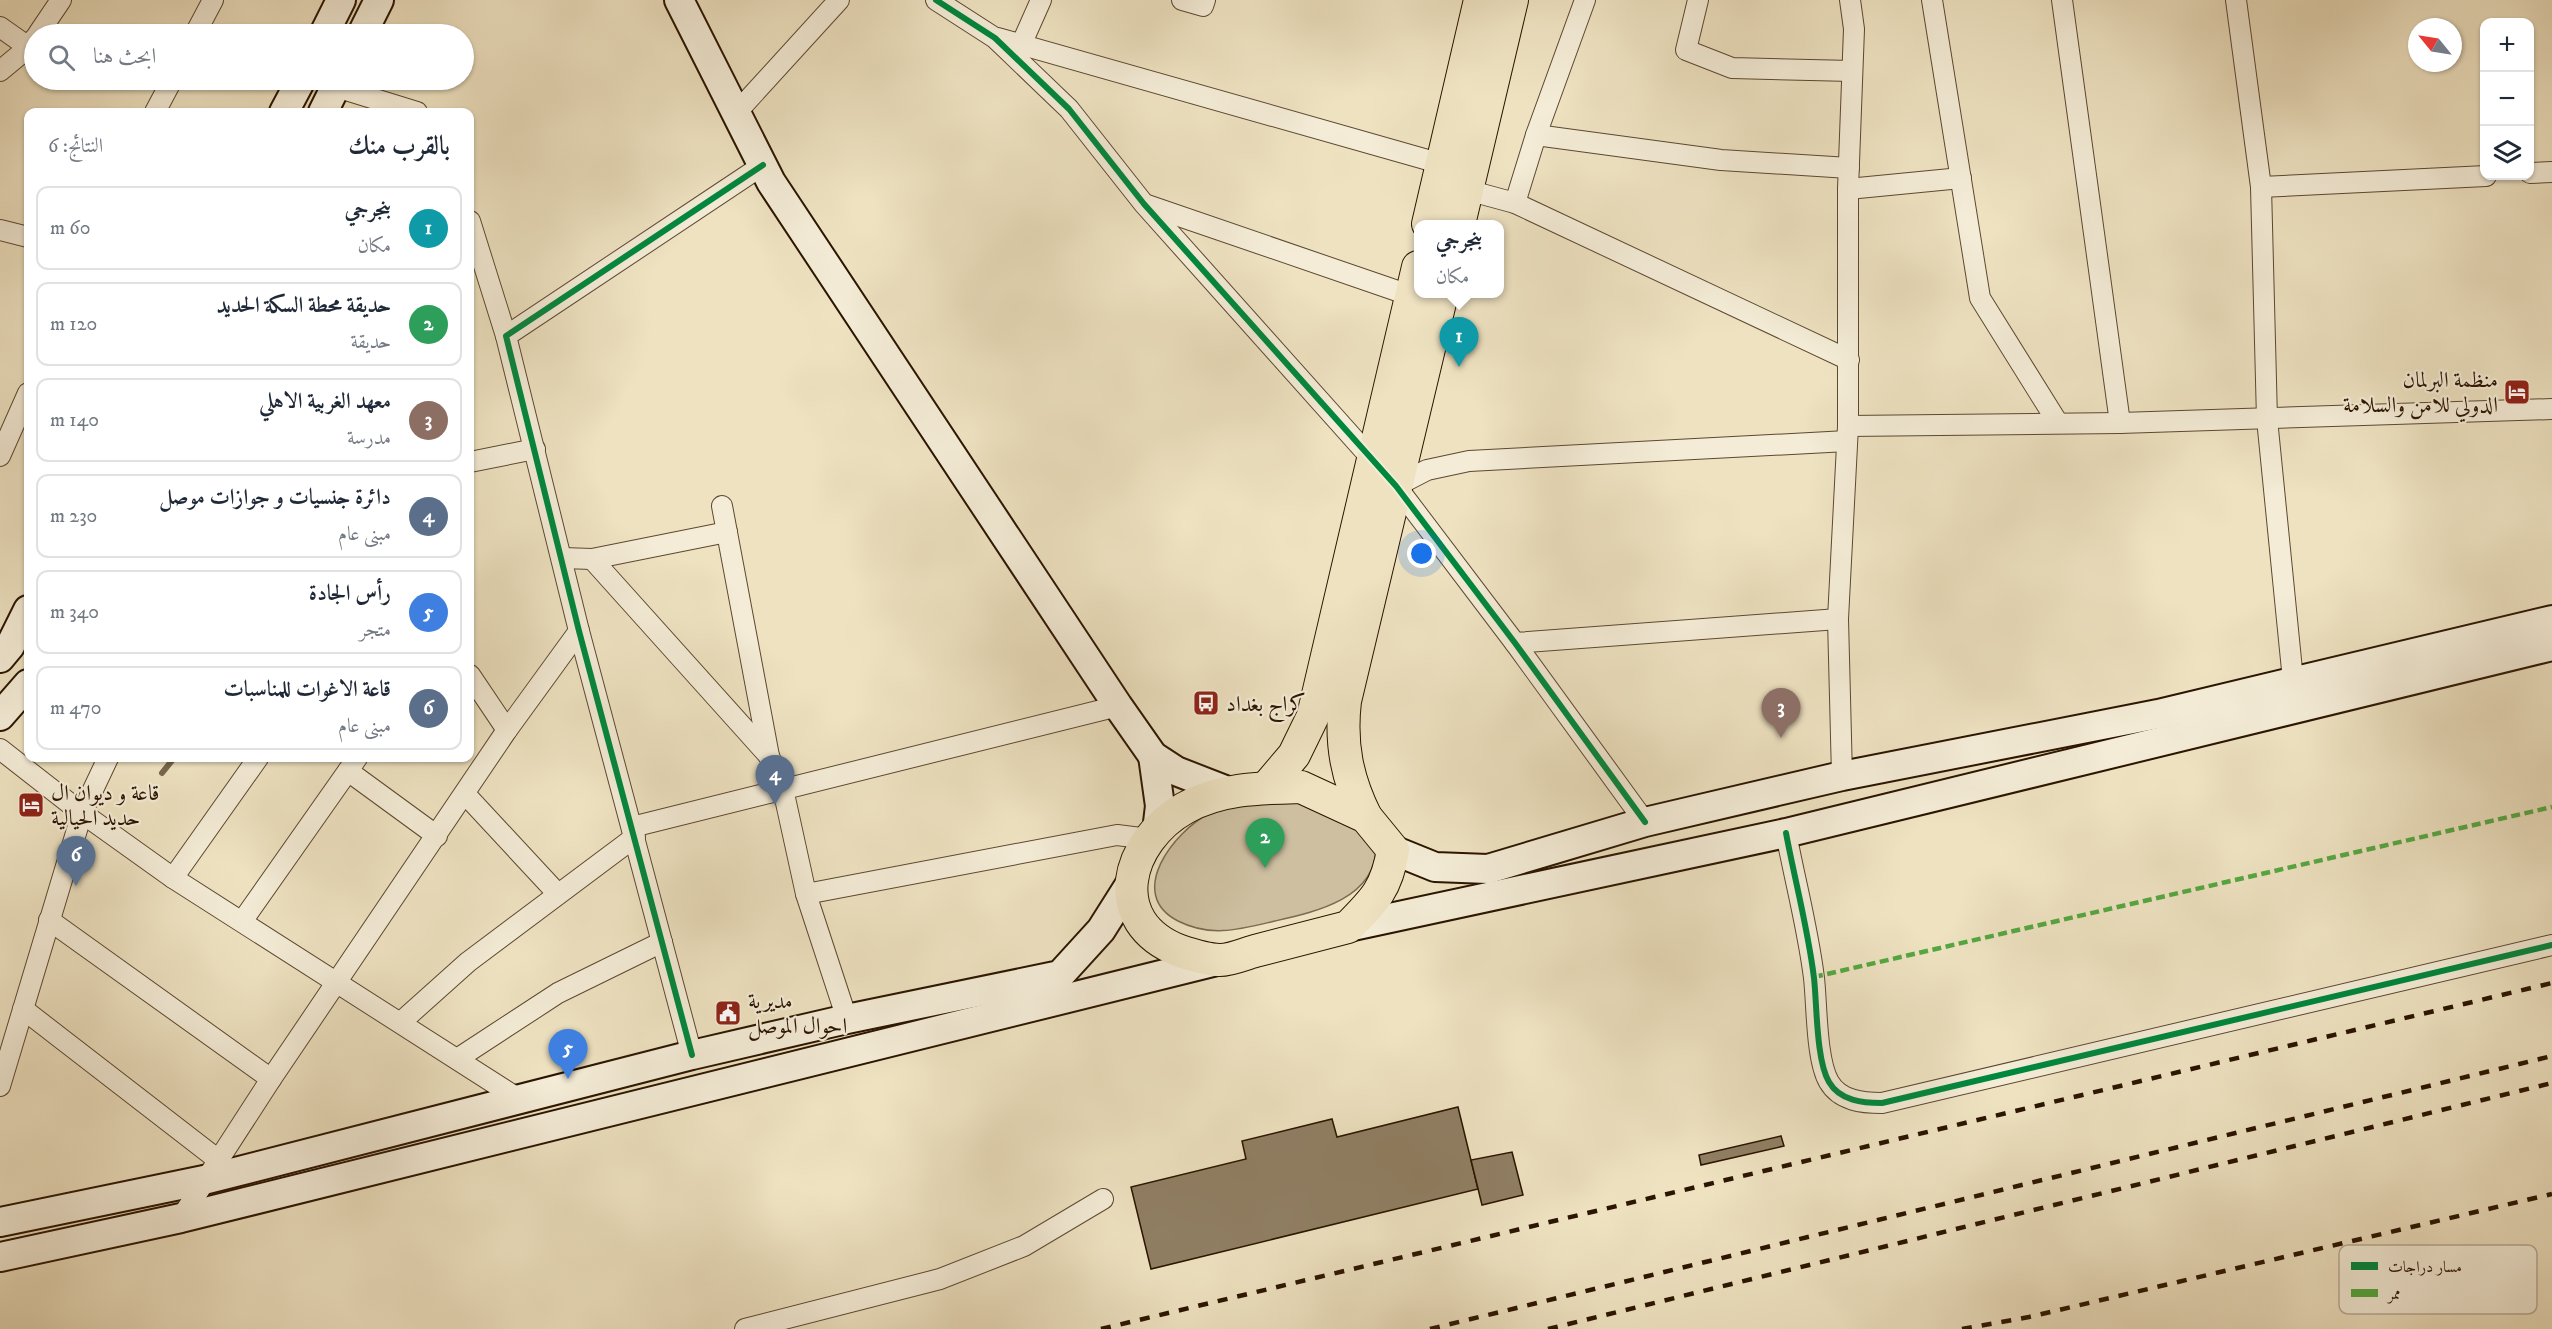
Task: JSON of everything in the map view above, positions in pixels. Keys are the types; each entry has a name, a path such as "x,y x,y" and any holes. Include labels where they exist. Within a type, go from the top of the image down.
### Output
{"main road":[{"path":"329,24 341,0"},
{"path":"367,24 379,0"},
{"path":"679,0 762,165 1118,706 1153,756 1176,771 1230,792"},
{"path":"1429,220 1480,0"},
{"path":"1460,220 1512,0"},
{"path":"286,108 296,90"},
{"path":"325,108 334,90"},
{"path":"1266,788 1294,755 1313,716 1374,460 1420,298"},
{"path":"1422,298 1396,486 1345,701 1342,725 1348,773 1366,817 1393,849 1435,867 1488,869 1645,822 1842,776 2158,714 2552,620"},
{"path":"0,658 10,646 24,618"},
{"path":"0,1257 181,1218 1348,927 1786,833 2552,646"},
{"path":"0,716 24,689"},
{"path":"1153,756 1160,806 1153,835"},
{"path":"1221,960 1191,955 1168,946 1151,935 1138,920 1132,881 1135,863 1153,835 1186,807 1244,788 1301,787 1366,817"},
{"path":"1348,927 1378,896 1389,875 1393,849"},
{"path":"0,1222 211,1169 522,1101 692,1055 847,1019 1060,975 1101,930 1132,881"}],"street":[{"path":"46,24 61,0"},
{"path":"200,24 213,0"},
{"path":"736,113 839,0"},
{"path":"936,0 995,38 1069,109 1144,204 1374,460 1515,643 1645,822"},
{"path":"1021,45 1041,0"},
{"path":"1182,0 1203,6 1205,0"},
{"path":"1515,203 1536,135 1585,0"},
{"path":"1698,0 1686,50 1732,68 1852,71"},
{"path":"1842,776 1838,620 1848,433 1848,189 1854,29 1850,0"},
{"path":"1932,0 1980,298 2058,423"},
{"path":"2062,0 2120,423"},
{"path":"2236,0 2261,187 2267,419 2293,680"},
{"path":"0,27 24,38"},
{"path":"995,38 1442,164"},
{"path":"0,71 24,51"},
{"path":"157,108 167,90"},
{"path":"356,90 406,108"},
{"path":"1536,135 1721,160 1849,168"},
{"path":"506,336 762,165"},
{"path":"2534,173 2552,172"},
{"path":"2261,187 2480,176"},
{"path":"1848,189 1961,178"},
{"path":"1467,190 1515,203 1849,360"},
{"path":"1144,204 1414,282"},
{"path":"0,230 24,236"},
{"path":"474,234 506,336 563,558 579,631 692,1055"},
{"path":"0,456 24,402"},
{"path":"1396,486 1427,470 1469,461 1848,433 2058,423 2267,419 2552,409"},
{"path":"474,461 535,449"},
{"path":"722,506 769,756 783,789 806,894 847,1019"},
{"path":"563,558 592,559 727,532"},
{"path":"592,559 769,756"},
{"path":"1515,643 1838,620"},
{"path":"181,1218 271,1079 466,795 507,730 579,631"},
{"path":"474,681 507,730"},
{"path":"401,1022 468,962 633,832 783,789 1118,706"},
{"path":"0,749 82,813 173,878 243,920 522,1101"},
{"path":"0,1086 82,813 106,762"},
{"path":"173,878 255,762"},
{"path":"243,920 352,764 437,836"},
{"path":"466,795 557,894"},
{"path":"1786,833 1814,977 1817,1020 1828,1082 1839,1093 1858,1103 1882,1103 2010,1074 2552,945"},
{"path":"806,894 1117,835 1153,835"},
{"path":"49,920 271,1079"},
{"path":"457,1059 558,993 662,942"},
{"path":"23,1009 211,1169"},
{"path":"745,1329 940,1279 1024,1246 1103,1199"}],"shaded area":[{"path":"1303,799 1355,823 1376,847 1373,865 1366,879 1355,891 1308,913 1250,927 1226,930 1214,931 1190,926 1178,921 1163,909 1156,895 1155,880 1161,864 1170,848 1196,822 1210,813 1233,805 1256,801"}],"building":[{"path":"1458,1107 1478,1189 1151,1269 1131,1187 1246,1159 1242,1141 1332,1119 1337,1137"},
{"path":"1781,1136 1784,1146 1701,1165 1699,1155"},
{"path":"1512,1152 1523,1195 1482,1205 1471,1160"}],"waterway":[{"path":"162,773 171,762"}],"railway":[{"path":"1101,1329 2552,983"},
{"path":"1430,1329 2552,1056"},
{"path":"1548,1329 2552,1083"},
{"path":"1962,1329 2029,1317 2552,1194"}],"marked path":[{"path":"1814,977 2552,807"}],"cycle path":[{"path":"936,0 995,38 1069,109 1144,204 1396,486 1515,643 1645,822"},
{"path":"692,1055 579,631 506,336 763,165"},
{"path":"1786,833 1814,978 1822,1060 1829,1082 1839,1093 1852,1100 1882,1103 2552,945"}],"place":[{"name":"بنجرجي","path":"1459,367"},
{"name":"منظمة البرلمان الدولي للامن والسلامة","path":"2517,392"},
{"name":"كراج بغداد","path":"1206,703"},
{"name":"معهد الغربية الاهلي","path":"1781,738"},
{"name":"قاعة و ديوان ال حديد الحيالية","path":"31,805"},
{"name":"دائرة جنسيات و جوازات موصل","path":"775,805"},
{"name":"حديقة محطة السكة الحديد","path":"1265,868"},
{"name":"قاعة الاغوات للمناسبات","path":"76,886"},
{"name":"مديرية احوال الموصل","path":"728,1013"},
{"name":"رأس الجادة","path":"568,1079"}]}
